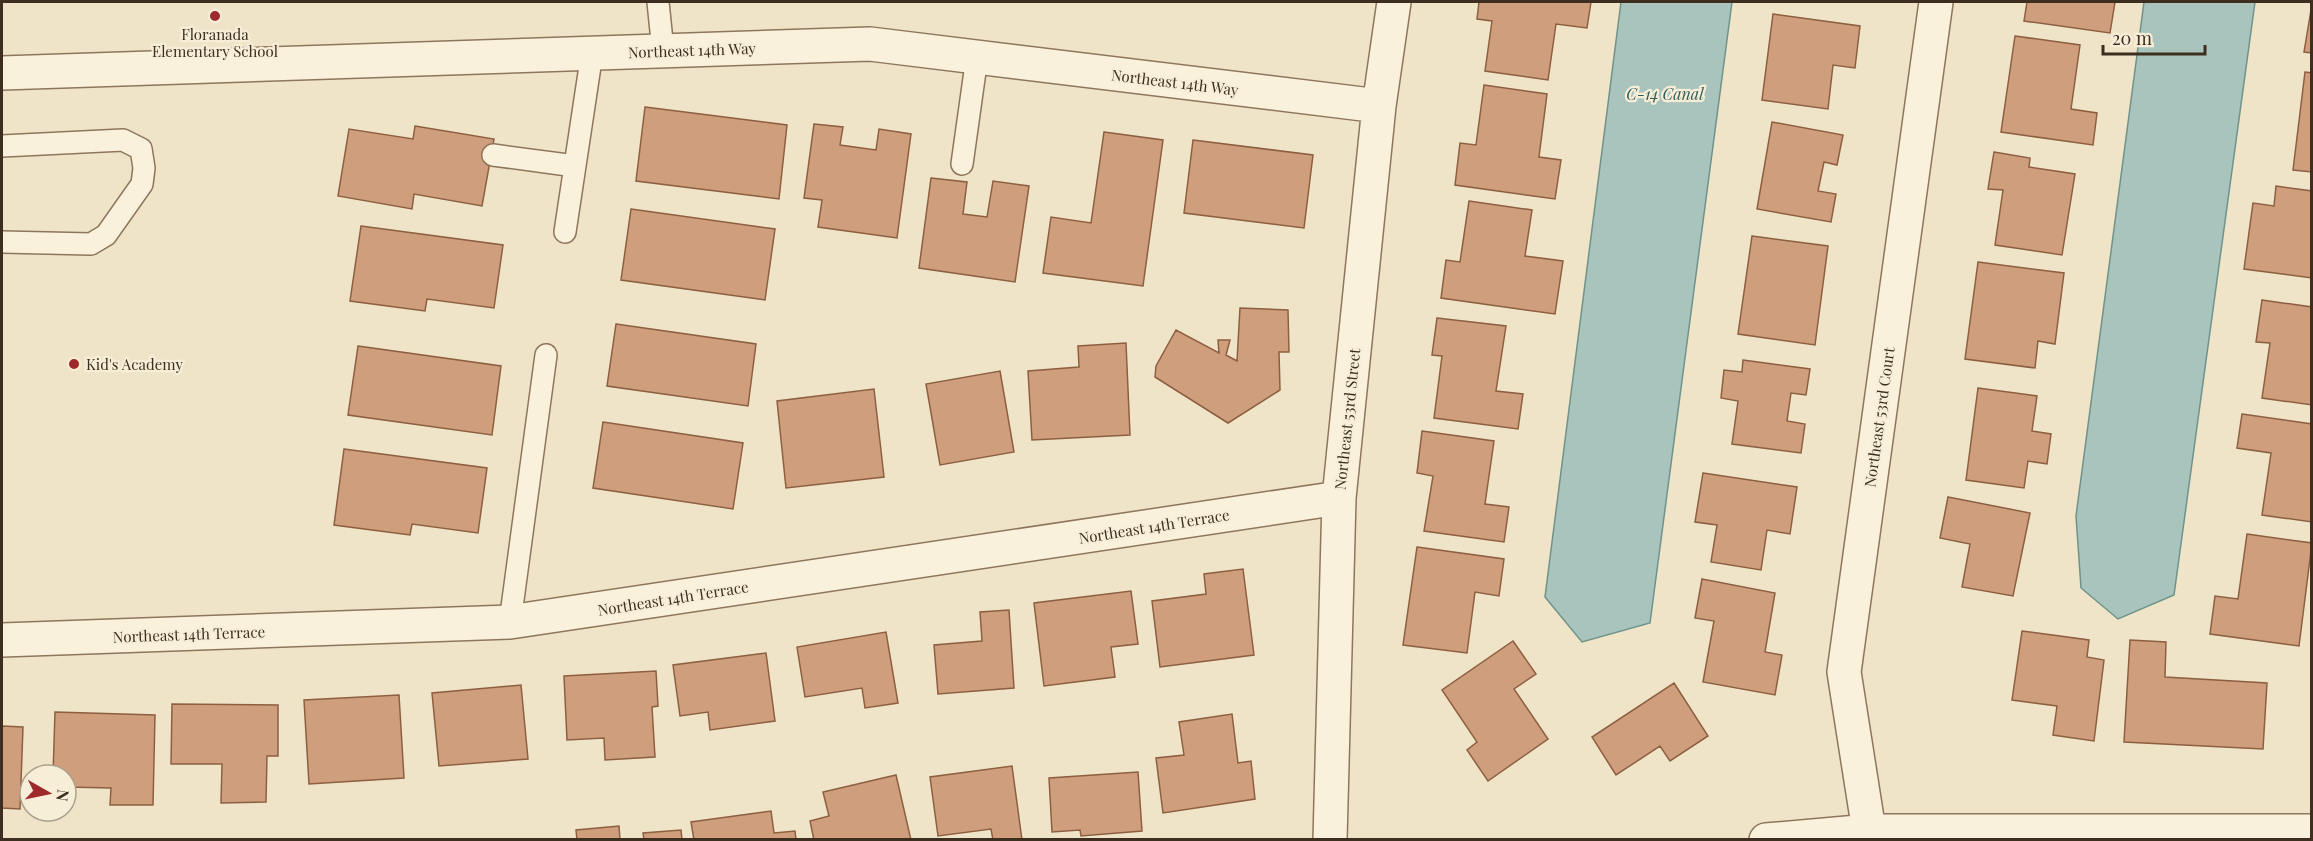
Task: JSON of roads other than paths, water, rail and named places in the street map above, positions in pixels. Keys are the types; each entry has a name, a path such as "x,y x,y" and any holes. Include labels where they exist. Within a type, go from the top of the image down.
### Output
{"street":[{"name":"Northeast 53rd Street","path":"1330,840 1339,498 1379,106 1394,2"},
{"name":"Northeast 53rd Court","path":"1869,831 1844,672 1936,2"},
{"name":"Northeast 14th Way","path":"2,73 870,44 1379,106"},
{"name":"Northeast 14th Terrace","path":"2,640 510,622 1339,498"},
{"path":"1766,840 1869,831 2312,831"}],"lane":[{"path":"658,2 663,51"},
{"path":"565,232 592,53"},
{"path":"962,164 977,57"},
{"path":"2,146 123,140 141,149 144,168 142,184 106,235 91,244 2,242"},
{"path":"493,155 575,166"},
{"path":"510,622 546,355"}],"water":[{"name":"C-14 Canal","path":"1621,2 1732,2 1650,623 1582,642 1545,597"},
{"path":"2144,2 2255,2 2174,595 2118,619 2081,588 2076,516"}],"place":[{"name":"Floranada Elementary School","path":"215,16"},
{"name":"Kid's Academy","path":"74,364"}]}
